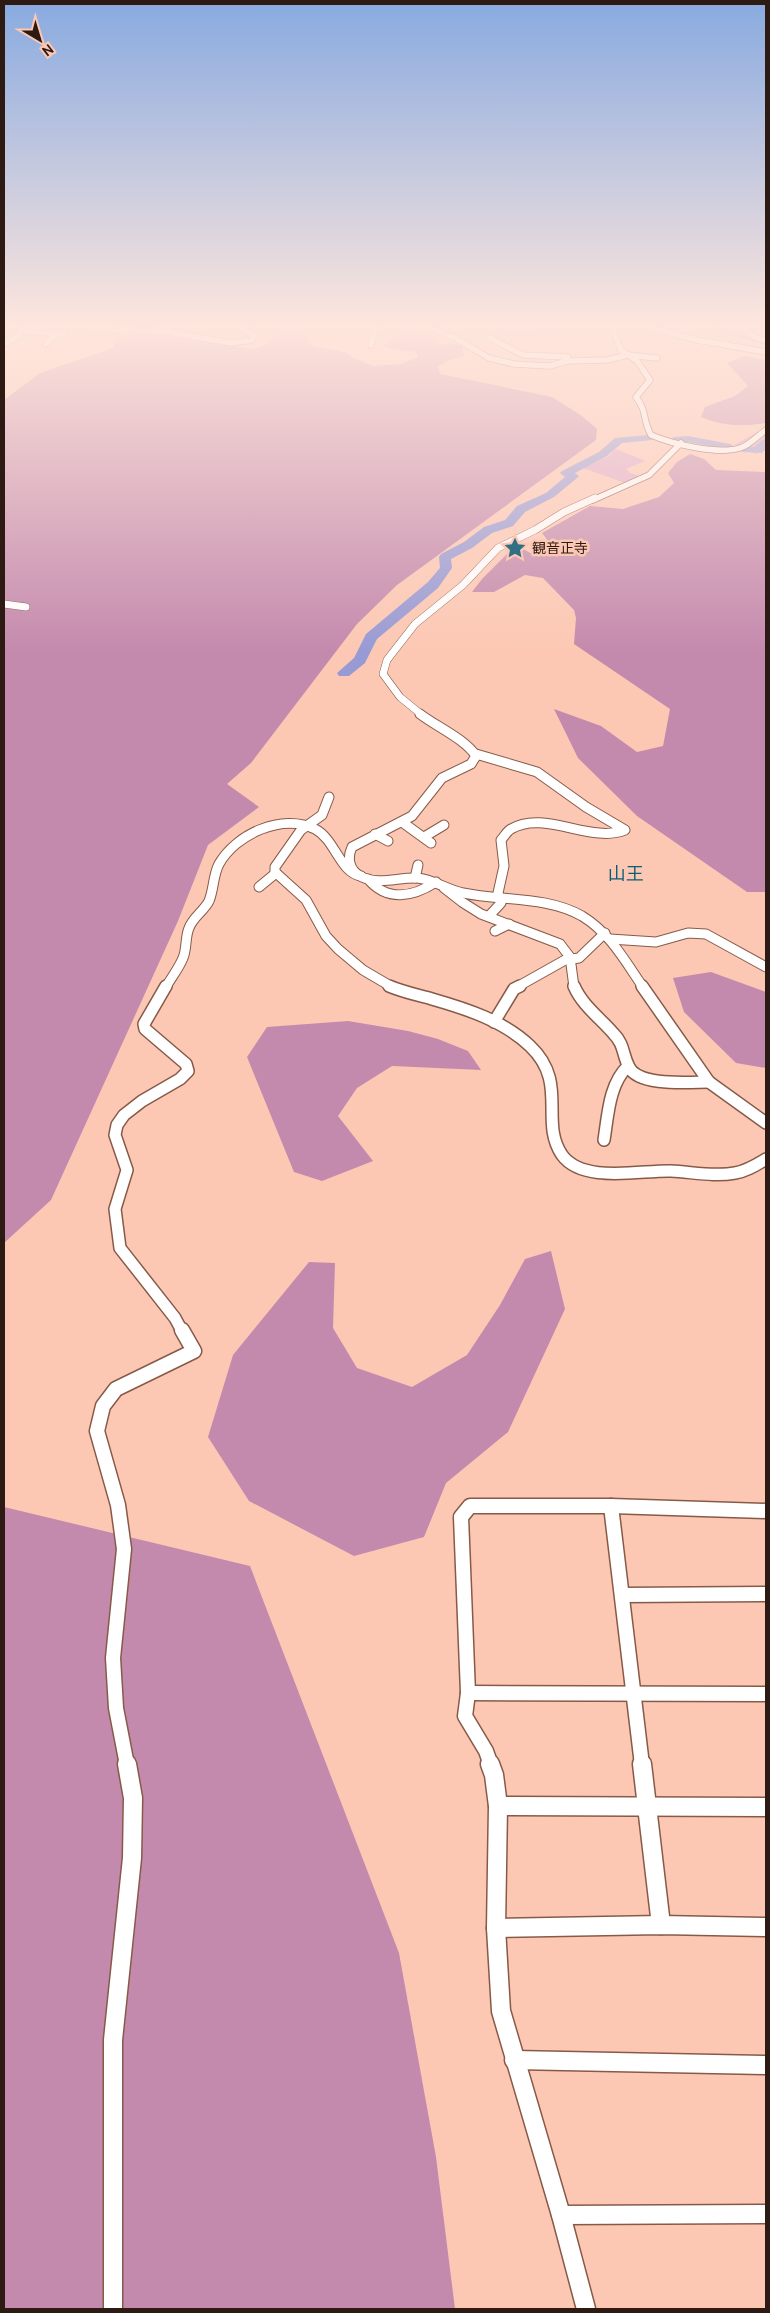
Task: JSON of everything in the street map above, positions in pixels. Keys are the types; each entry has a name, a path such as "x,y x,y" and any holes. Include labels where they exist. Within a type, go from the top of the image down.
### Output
{"street":[{"path":"653,436 668,441 682,440 719,450 742,448 758,436"},
{"path":"489,916 501,903 498,897 498,890 504,866 501,840 503,835 513,827 542,824 610,834 622,833 625,829 586,807 538,772 476,754 471,748 434,725 400,697 388,683 383,674 387,660 415,624 463,585 498,548 535,530 564,512 650,475 682,440"},
{"path":"712,442 742,448"},
{"path":"4,604 26,607"},
{"path":"439,884 394,897 371,884 351,868 348,854 352,847 412,816 442,778 471,764 476,758 476,754"},
{"path":"329,797 322,815 306,826 275,867 276,873 304,898 327,937 364,972 388,986 445,1002 494,1022 516,1034 542,1059 549,1072 552,1090 552,1129 557,1146 565,1158 583,1169 599,1172 670,1171 734,1173 749,1169 766,1159"},
{"path":"402,822 427,840 444,825"},
{"path":"112,2309 113,2040 132,1858 132,1798 116,1708 113,1658 124,1548 118,1505 97,1431 103,1406 116,1389 194,1351 175,1318 120,1248 115,1209 128,1170 115,1135 117,1125 124,1115 142,1100 180,1079 188,1071 186,1064 145,1029 144,1024 184,956 184,944 190,924 207,906 214,891 219,864 237,846 264,828 283,823 306,826 317,829 327,837 352,876 381,880 415,878 439,884 462,893 534,901 560,908 590,920 608,936 709,1082 766,1123"},
{"path":"375,834 388,841"},
{"path":"415,878 418,865"},
{"path":"259,887 276,873"},
{"path":"439,884 466,907 551,938 566,949 571,957 570,969 576,990 621,1041 628,1066 636,1074 646,1079 709,1082"},
{"path":"495,931 509,924"},
{"path":"494,1022 514,989 565,960 570,961 580,958 608,936 656,942 688,933 706,934 766,967"},
{"path":"604,1140 612,1094 624,1069 628,1066"},
{"path":"586,2309 562,2215 514,2060 501,2011 496,1928 498,1806 494,1775 486,1751 465,1716 468,1693 461,1517 470,1506 612,1506 766,1511"},
{"path":"612,1506 661,1925"},
{"path":"623,1595 766,1594"},
{"path":"468,1693 766,1694"},
{"path":"498,1806 766,1807"},
{"path":"496,1928 661,1925 766,1927"},
{"path":"514,2060 766,2065"},
{"path":"562,2215 766,2214"}],"shaded area":[{"path":"4,436 596,436 596,440 397,585 357,624 251,763 227,784 259,807 208,845 178,921 51,1200 4,1243"},
{"path":"750,436 766,436 766,450 756,454 734,445"},
{"path":"616,449 645,461 626,469 628,472 639,476 625,483 583,468 609,456"},
{"path":"690,454 704,459 716,470 766,472 766,892 747,892 637,816 578,758 554,709 601,726 637,752 663,746 670,709 574,644 576,618 574,610 543,578 525,575 494,592 472,592 482,579 516,545 532,554 548,541 542,533 590,506 623,509 659,497 674,483 668,473 677,462"},
{"path":"711,972 766,992 766,1068 736,1063 684,1012 673,978"},
{"path":"348,1021 408,1031 438,1039 468,1051 481,1070 392,1066 357,1088 338,1116 373,1161 322,1181 294,1172 247,1057 267,1027"},
{"path":"551,1251 565,1309 508,1432 446,1483 424,1537 354,1556 249,1501 208,1437 233,1355 309,1262 335,1263 333,1328 357,1368 412,1387 467,1355 500,1305 525,1259"},
{"path":"4,1507 250,1566 399,1953 436,2157 455,2309 4,2309"}],"waterway":[{"path":"344,673 360,660 371,637 433,585 446,568 445,557 468,545 488,530 509,523 521,509 550,495 573,476 566,473 603,454 619,440 648,438"},
{"path":"674,440 688,439 730,447"},
{"path":"743,449 758,451 766,442"}],"place":[{"name":"観音正寺","path":"515,548"}],"district":[{"name":"山王","path":"626,874"}]}
